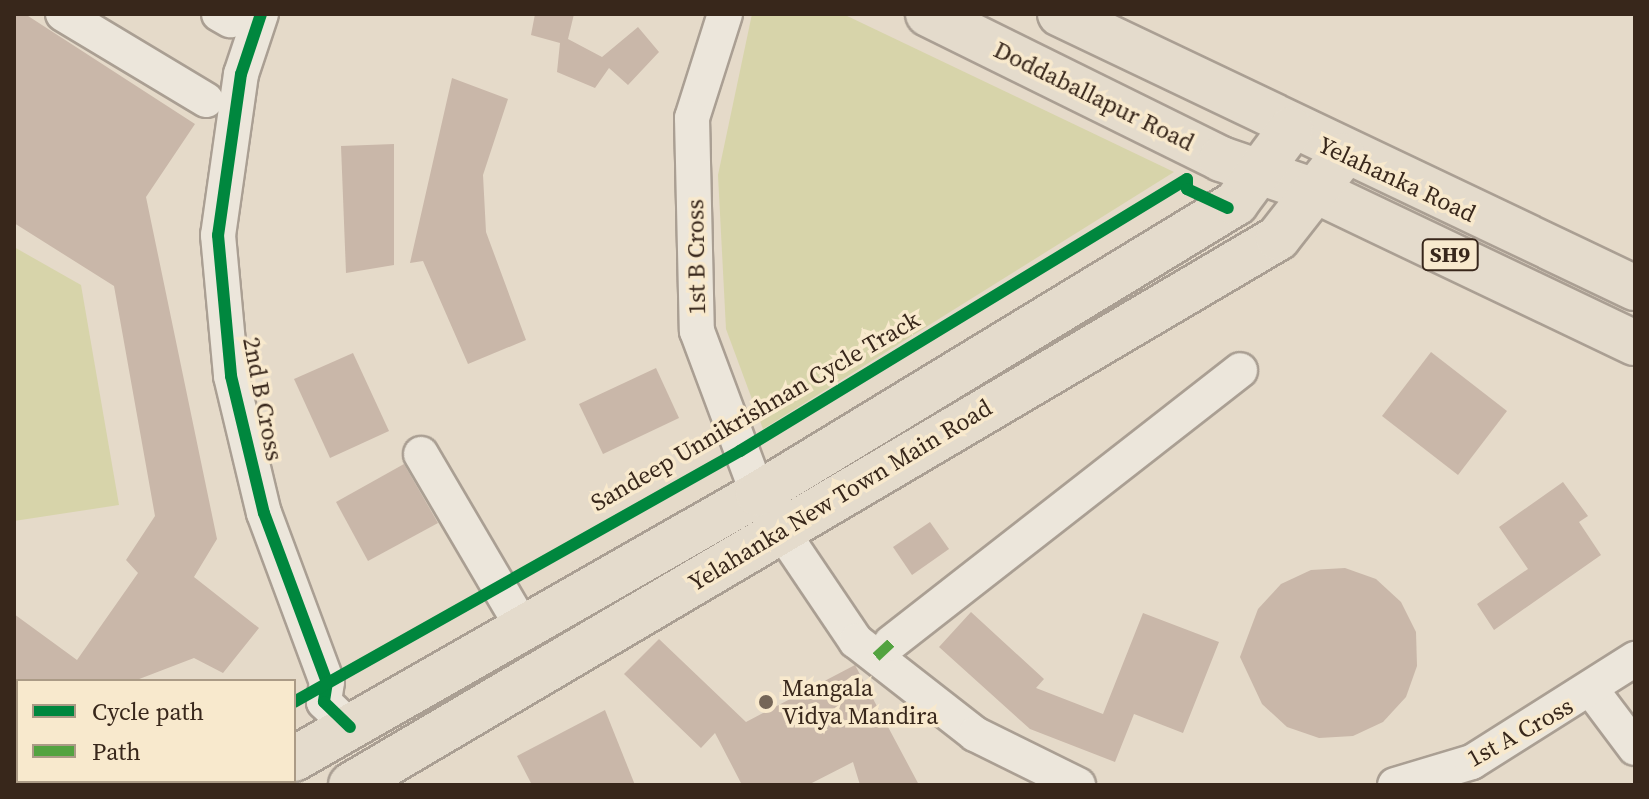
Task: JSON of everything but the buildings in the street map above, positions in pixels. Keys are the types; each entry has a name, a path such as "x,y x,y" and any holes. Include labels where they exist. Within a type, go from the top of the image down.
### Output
{"main road":[{"name":"Doddaballapur Road","path":"928,14 1221,159 1263,169"},
{"name":"SH9","path":"1060,14 1291,129"},
{"name":"Yelahanka New Town Main Road","path":"379,778 770,512 1236,203 1291,129"},
{"name":"Yelahanka Road","path":"1291,129 1635,288"},
{"name":"Yelahanka New Town Main Road","path":"296,758 523,628 770,512 1278,238 1318,192 1343,155"},
{"name":"Yelahanka Road","path":"1263,169 1318,192 1635,343"}],"street":[{"path":"63,14 206,100"},
{"name":"1st B Cross","path":"725,14 692,118 697,331 770,512 856,641 975,734 1078,785"},
{"name":"2nd B Cross","path":"237,16 241,74 218,235 231,376 264,513 327,682 324,702 350,727"},
{"path":"891,643 1240,370"},
{"path":"421,454 523,628"},
{"name":"1st A Cross","path":"1395,785 1472,762 1593,692 1635,659"},
{"path":"1593,692 1635,748"}],"shaded area":[{"path":"752,14 843,14 1174,172 763,429 726,329 718,175"},
{"path":"14,247 81,285 119,505 14,521"}],"marked path":[{"path":"876,657 891,643"}],"cycle path":[{"path":"261,14 241,74 218,235 231,376 264,513 327,682 324,702 350,727"},
{"name":"Sandeep Unnikrishnan Cycle Track","path":"296,701 740,451 1187,179 1187,189 1228,208"}],"place":[{"name":"Mangala Vidya Mandira","path":"766,702"}]}
